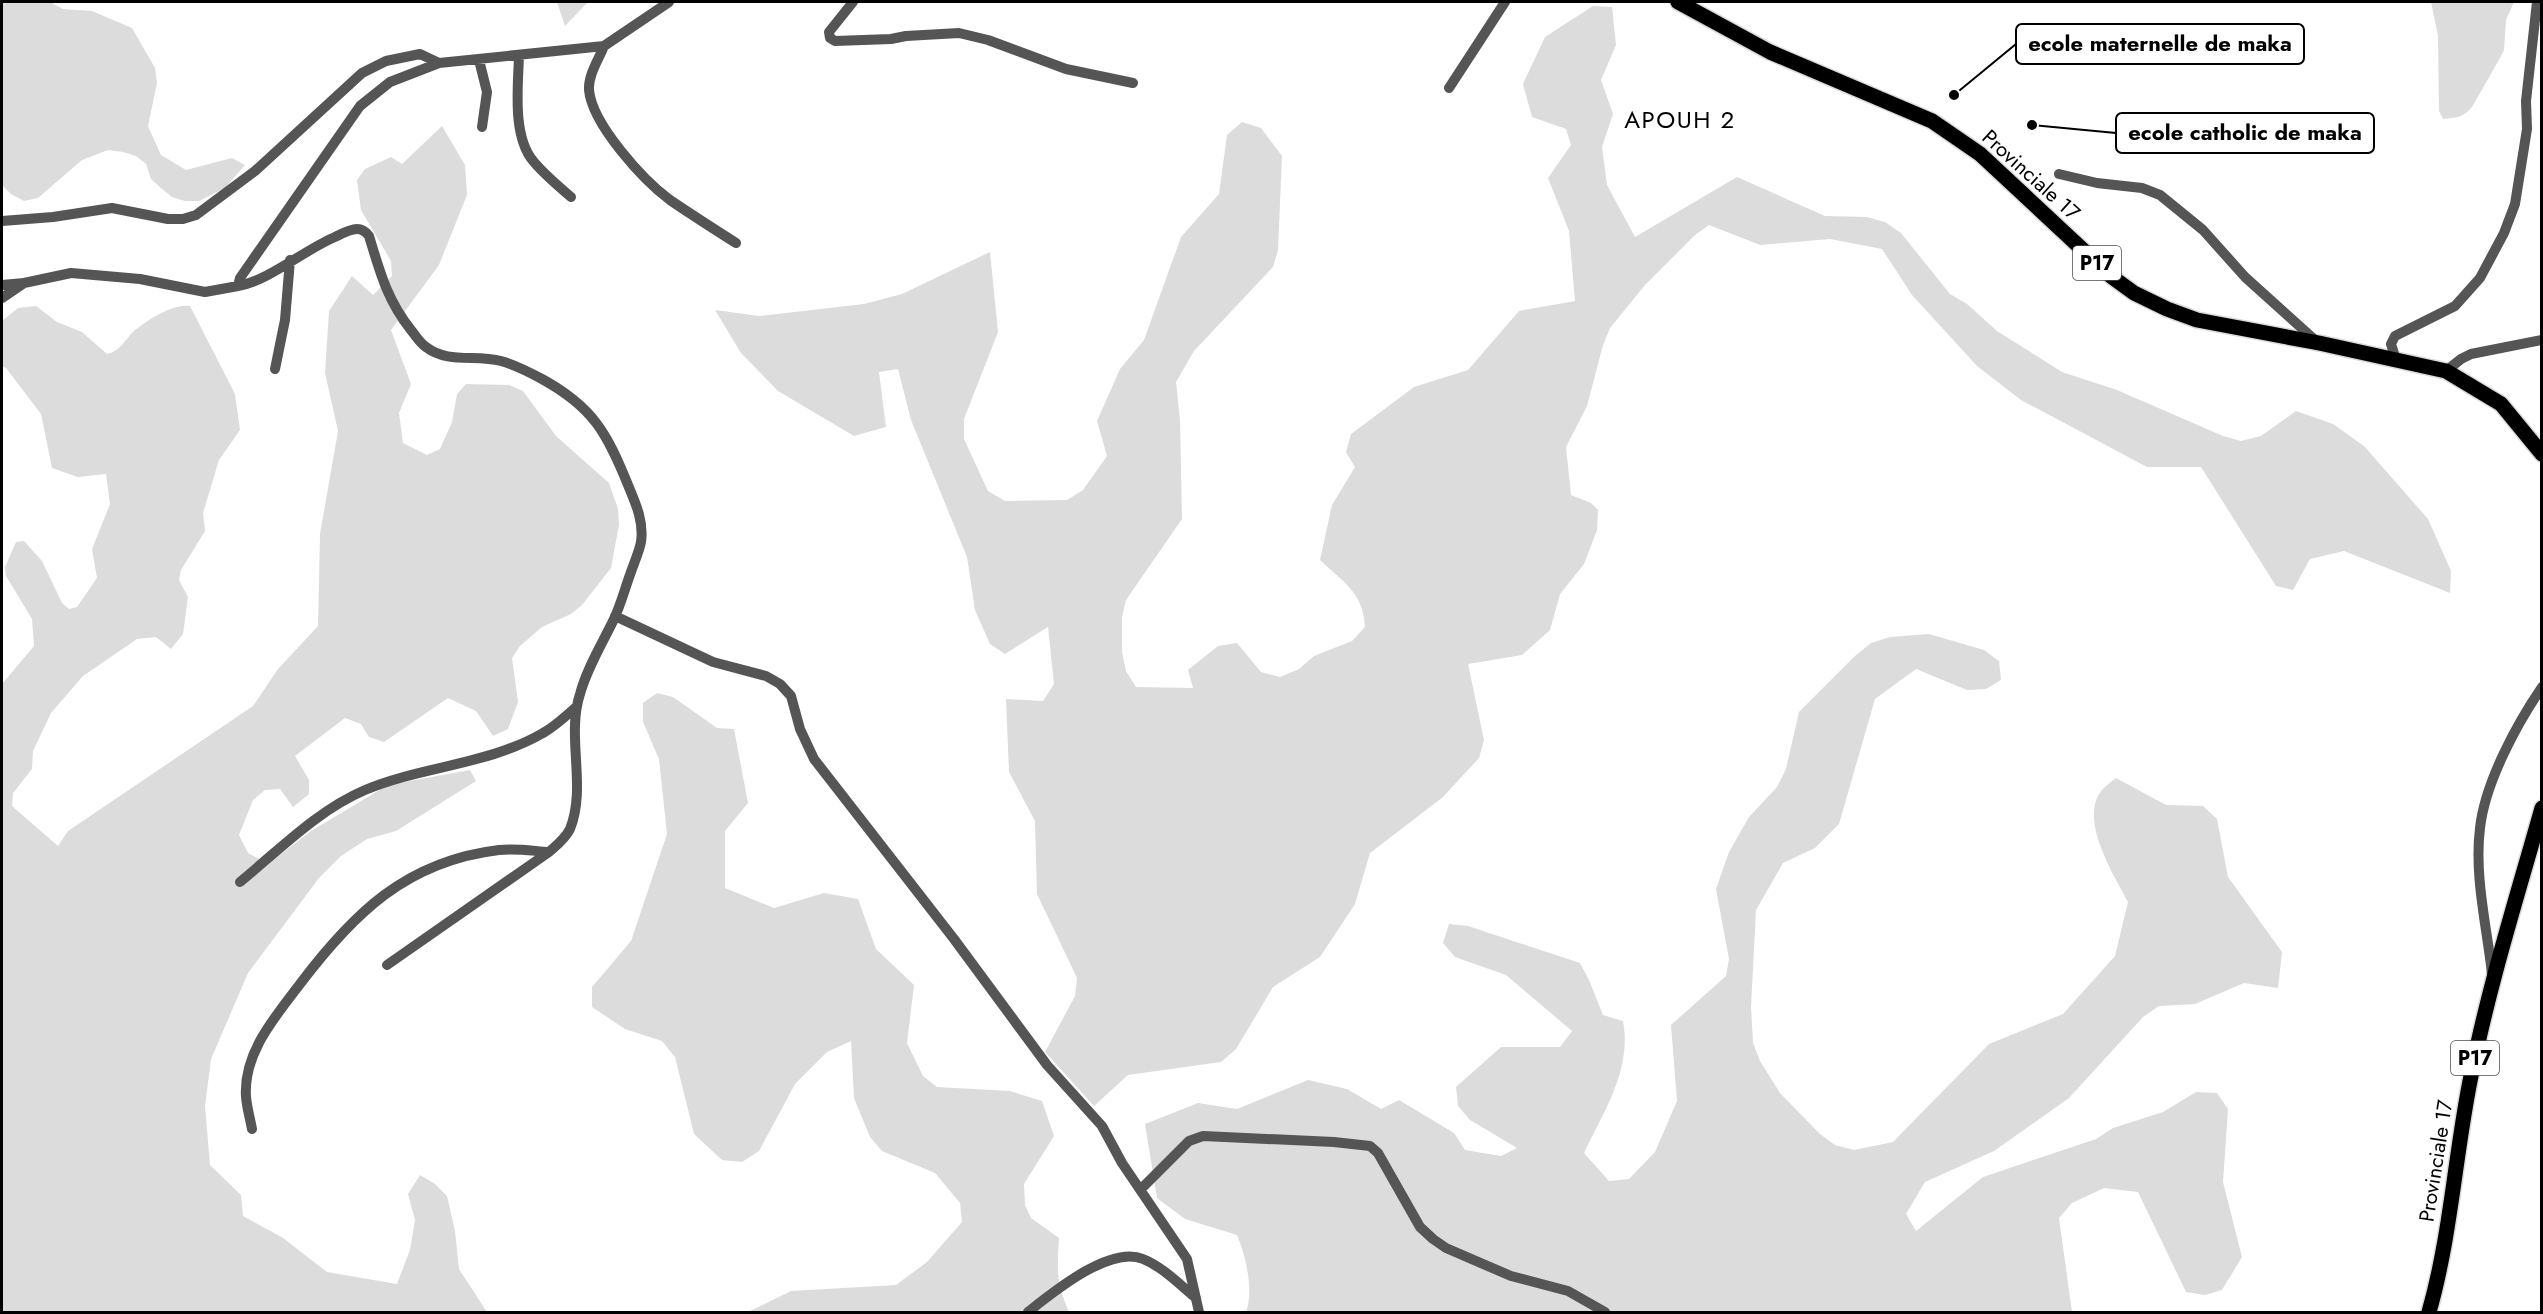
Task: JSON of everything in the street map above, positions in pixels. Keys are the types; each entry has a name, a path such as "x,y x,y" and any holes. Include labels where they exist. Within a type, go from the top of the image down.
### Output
{"main road":[{"name":"Provinciale 17","path":"1678,2 1770,52 1932,121 1980,154 2112,277 2134,293 2197,320 2319,343 2446,371 2501,404 2541,454"},
{"name":"Provinciale 17","path":"2429,1312 2443,1250 2471,1076 2492,983 2537,838 2541,808"}],"street":[{"path":"238,286 244,271 364,102 378,89 396,78 439,63 604,46 669,2"},
{"path":"853,2 829,32 835,41 959,33 988,40 1066,69 1133,83"},
{"path":"1449,88 1505,2"},
{"path":"2396,360 2391,344 2395,336 2455,306 2480,278 2504,233 2515,204 2527,129 2526,101 2537,2"},
{"path":"604,46 589,87 592,105 609,134 649,181 669,199 736,243"},
{"path":"2,220 53,217 112,207 168,219 183,219 196,215 226,195 255,171 303,129 339,92 369,68 386,61 420,54 439,63"},
{"path":"519,56 517,99 520,128 525,144 533,161 571,198"},
{"path":"478,60 487,92 482,127"},
{"path":"2059,174 2097,183 2142,188 2160,195 2203,230 2258,289 2319,343"},
{"path":"2,285 71,273 140,279 205,292 238,286 262,278 314,246 358,229 365,231 369,236 389,298 399,316 426,347 439,354 463,359 498,360 517,366 568,393 594,417 603,431 625,477 641,524 641,543 615,616 581,688 575,708 573,726 576,784 573,817 569,831 562,841 549,852 387,965"},
{"path":"275,369 285,320 290,260"},
{"path":"2,298 24,283"},
{"path":"2446,371 2471,354 2541,340"},
{"path":"615,616 713,662 766,676 788,692 800,729 814,759 947,930 1047,1065 1102,1126 1122,1163 1187,1260 1199,1312"},
{"path":"2492,983 2479,863 2480,828 2491,785 2541,687"},
{"path":"240,882 338,804 364,791 412,774 472,761 518,745 544,733 575,708"},
{"path":"252,1129 246,1097 247,1080 251,1061 260,1041 333,943 370,904 421,874 466,858 500,850 549,852"},
{"path":"1141,1190 1189,1141 1203,1136 1334,1142 1370,1146 1378,1153 1420,1227 1433,1239 1446,1248 1515,1278 1568,1291 1605,1312"},
{"path":"1028,1312 1069,1279 1086,1270 1132,1256 1142,1258 1157,1267 1197,1298"}],"shaded area":[{"path":"2,2 50,2 63,9 92,11 132,28 155,68 157,83 148,126 161,155 186,170 232,158 245,165 225,188 199,201 185,201 172,197 151,179 146,164 136,156 108,150 82,160 38,198 24,201 11,194 2,185"},
{"path":"557,2 588,2 565,26"},
{"path":"2431,2 2514,2 2506,20 2504,50 2500,58 2472,107 2463,115 2456,117 2443,119 2439,111 2438,36"},
{"path":"1593,6 1612,7 1616,45 1601,80 1613,114 1602,147 1607,185 1635,237 1737,177 1825,216 1867,217 1885,222 1901,233 1950,294 1967,304 1997,331 2062,372 2117,390 2223,436 2241,441 2261,436 2296,411 2333,424 2364,446 2428,519 2451,571 2450,593 2344,551 2310,559 2293,590 2276,586 2201,467 2147,467 2021,400 1977,366 1912,295 1882,249 1830,239 1760,245 1709,225 1695,235 1645,285 1610,328 1603,345 1587,406 1566,447 1571,495 1591,503 1598,510 1597,530 1584,564 1560,594 1550,630 1522,655 1468,664 1484,740 1479,758 1443,797 1370,853 1355,904 1320,957 1273,987 1236,1049 1221,1062 1128,1075 1094,1106 1045,1052 1075,996 1077,978 1037,894 1035,821 1009,772 1006,699 1043,701 1054,684 1048,627 1005,654 990,644 975,610 967,557 911,420 898,369 879,372 886,427 854,436 778,391 741,353 715,310 759,316 864,304 902,294 990,252 998,332 964,419 964,439 988,491 1005,501 1067,500 1083,490 1107,456 1097,421 1120,369 1144,340 1181,237 1219,194 1227,135 1242,122 1261,128 1282,156 1278,250 1273,267 1194,351 1176,382 1180,420 1182,519 1126,600 1122,617 1122,652 1126,671 1136,687 1193,688 1188,670 1218,646 1237,643 1261,672 1280,677 1299,669 1314,656 1352,641 1365,627 1356,596 1320,560 1332,505 1355,467 1346,452 1351,434 1414,387 1468,370 1519,311 1575,301 1569,231 1548,178 1571,145 1566,129 1532,117 1523,84 1545,37"},
{"path":"442,126 465,165 467,195 439,265 391,330 411,384 399,413 403,443 427,455 440,449 452,422 457,394 466,384 509,385 523,391 556,436 609,483 618,509 619,525 611,568 582,605 571,614 542,627 520,646 512,658 518,702 508,729 493,736 476,711 448,698 384,742 369,737 361,724 345,718 295,756 309,780 309,794 293,807 280,789 265,790 253,800 239,835 248,853 261,860 277,857 311,831 388,785 470,770 476,781 396,831 367,839 341,856 319,878 248,973 211,1059 205,1106 210,1165 241,1195 243,1216 283,1238 327,1272 397,1284 410,1250 415,1220 408,1194 420,1175 435,1184 447,1196 455,1231 459,1269 487,1312 2,1312 2,684 34,646 32,619 6,576 5,567 16,542 24,541 42,561 62,603 69,609 77,607 97,578 92,549 110,504 106,474 78,477 52,468 41,414 6,368 2,366 2,321 18,308 36,306 57,322 82,332 107,354 116,350 135,330 154,317 176,307 190,306 235,394 240,430 219,460 203,513 205,531 181,570 179,580 188,597 183,634 171,649 156,637 137,639 83,676 51,713 33,751 32,769 13,793 12,806 58,846 68,831 253,706 278,669 318,626 320,534 338,431 325,373 329,311 352,276 373,295 392,276 391,261 361,210 357,180 365,169 391,157 402,164"},
{"path":"1929,634 1984,650 1999,661 2001,680 1986,689 1967,690 1916,669 1875,699 1839,824 1815,848 1783,863 1756,910 1751,1007 1753,1043 1760,1061 1780,1093 1820,1134 1835,1145 1854,1150 1893,1142 1989,1044 2063,1014 2115,956 2128,902 2101,848 2096,832 2095,803 2101,791 2116,778 2166,805 2203,806 2217,819 2228,877 2282,952 2278,988 2244,983 2195,1004 2159,1006 2143,1017 2069,1098 1994,1151 1925,1182 1906,1214 1916,1231 1983,1177 2096,1139 2113,1128 2163,1112 2196,1092 2217,1093 2228,1109 2223,1182 2242,1257 2222,1290 2205,1295 2186,1292 2138,1192 2104,1188 2072,1203 2059,1218 2072,1312 1246,1312 1249,1294 1248,1273 1237,1235 1185,1219 1157,1198 1145,1124 1198,1103 1237,1109 1308,1080 1347,1089 1381,1109 1399,1100 1454,1133 1465,1150 1501,1156 1517,1148 1470,1120 1458,1106 1456,1087 1501,1047 1560,1047 1572,1031 1506,975 1455,957 1443,943 1449,924 1468,926 1580,963 1603,1015 1623,1021 1625,1039 1620,1073 1608,1106 1584,1153 1609,1181 1629,1179 1655,1152 1677,1101 1671,1025 1726,976 1729,959 1716,889 1729,852 1749,817 1777,787 1786,769 1799,712 1871,643 1890,637"},
{"path":"657,693 673,697 717,728 734,729 748,803 725,831 725,888 774,908 824,893 858,899 876,949 914,985 907,1043 923,1076 937,1087 1010,1091 1042,1101 1054,1136 1024,1184 1025,1205 1031,1218 1059,1238 1058,1276 1069,1312 748,1312 791,1291 896,1285 927,1262 962,1222 960,1203 935,1173 882,1151 870,1137 854,1098 851,1041 827,1052 795,1084 759,1151 742,1162 722,1160 694,1134 675,1057 662,1041 625,1029 592,1007 592,987 631,941 667,834 659,759 643,722 643,703"}],"place":[{"name":"ecole maternelle de maka","path":"1954,95"},
{"name":"ecole catholic de maka","path":"2032,125"}],"district":[{"name":"APOUH 2","path":"1680,119"}]}
